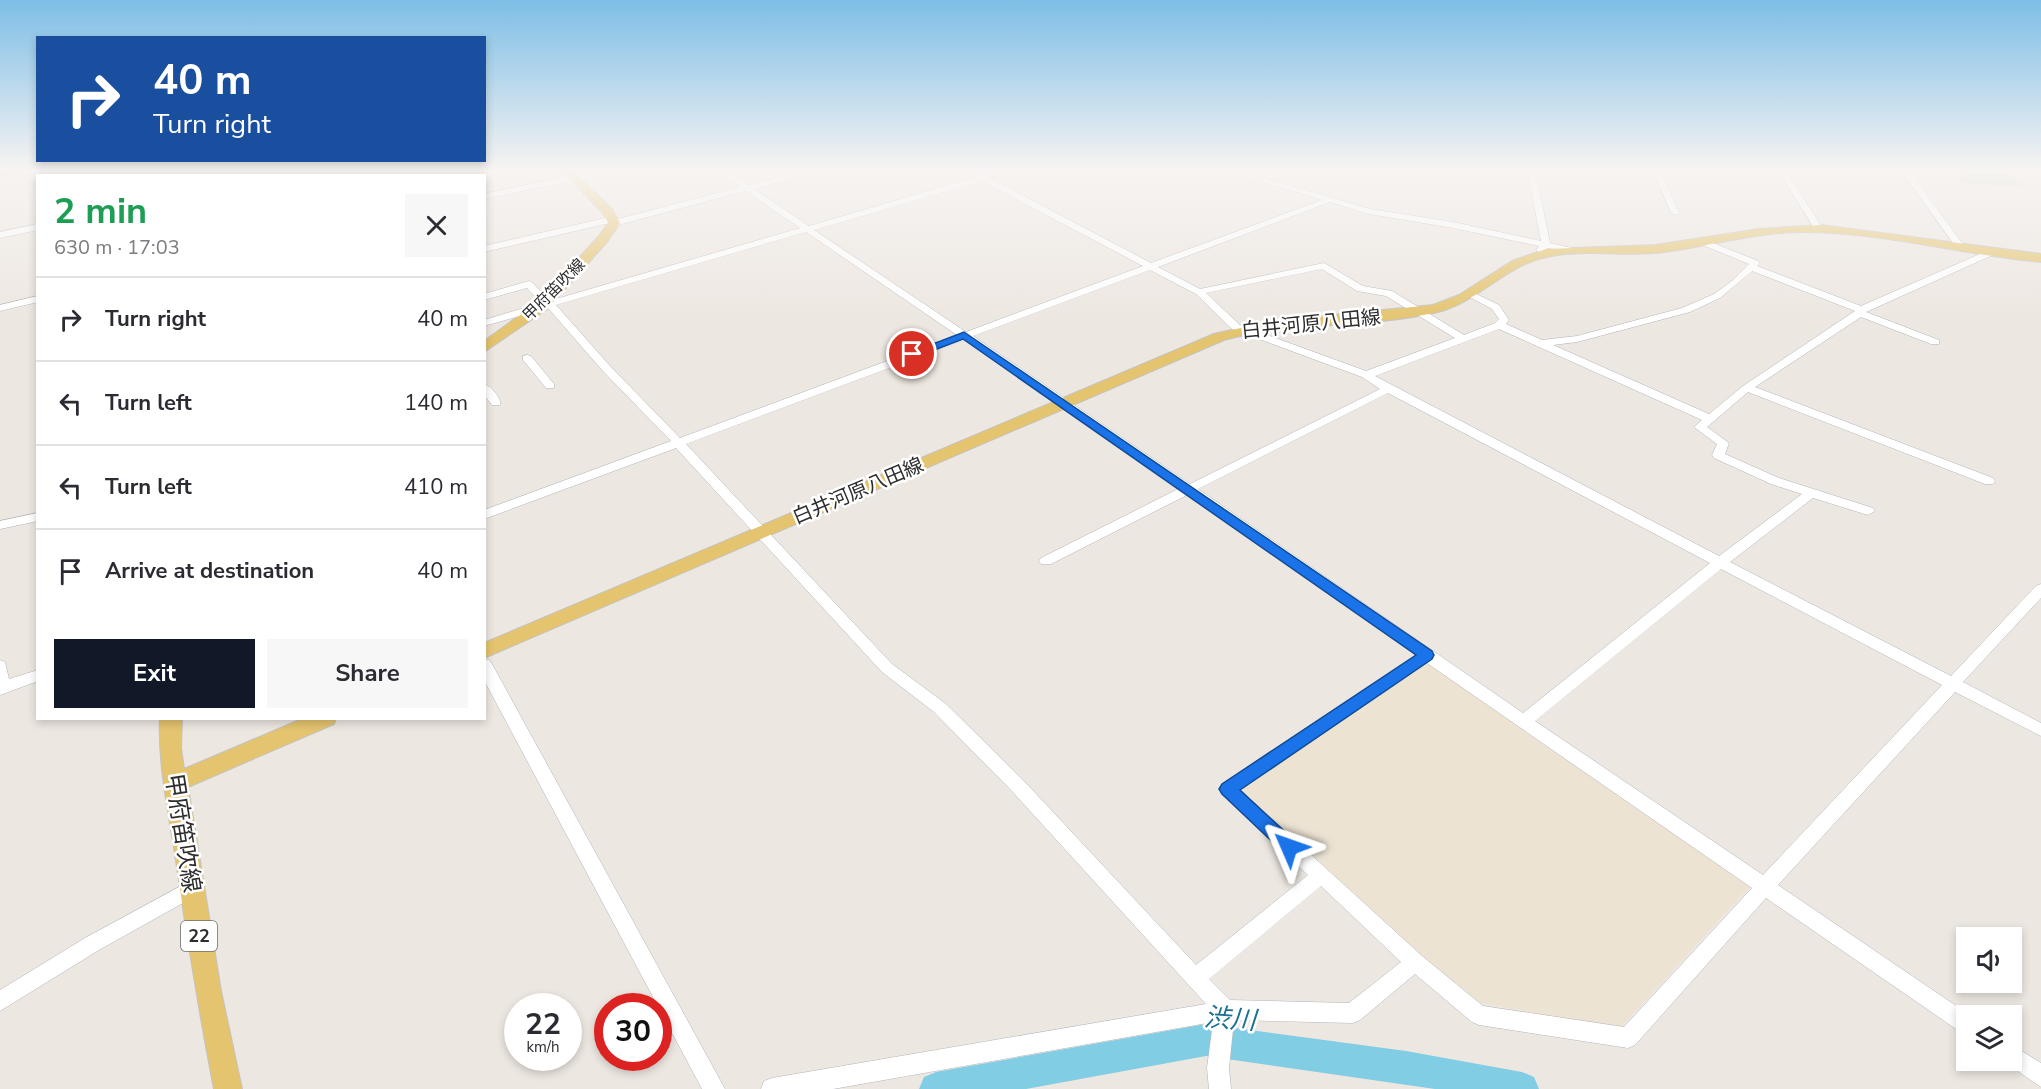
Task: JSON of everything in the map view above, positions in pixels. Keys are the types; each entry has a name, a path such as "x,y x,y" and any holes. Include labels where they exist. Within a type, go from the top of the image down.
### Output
{"main road":[{"name":"甲府笛吹線","path":"486,347 545,304 603,239 614,221"},
{"name":"白井河原八田線","path":"486,650 1219,337 1244,330 1420,312 1445,306 1541,250 1641,250 1783,230 1819,229 2041,258"},
{"name":"甲府笛吹線","path":"171,720 170,748 175,783 208,991 228,1089"},
{"path":"175,783 321,720"}],"street":[{"path":"486,249 619,220"},
{"path":"793,220 1956,1017"},
{"path":"486,322 839,220"},
{"path":"1062,220 1199,292 1236,327 1366,375 1388,389 2041,730"},
{"path":"486,514 677,441 1275,220"},
{"path":"1422,220 1453,225 1541,250 1544,220"},
{"path":"1813,220 1819,229"},
{"path":"1941,220 1961,248"},
{"path":"0,235 36,227"},
{"path":"1544,343 1577,339 1686,310 1717,296 1755,262 1703,242"},
{"path":"1868,511 1775,482 1718,455 1723,443 1700,427 1708,418 1747,388 1860,312 1992,252"},
{"path":"1199,292 1324,266 1360,289 1389,293 1464,339"},
{"path":"1751,267 1935,342"},
{"path":"486,296 529,284 545,304 677,441 887,668 940,708 1017,785 1195,978 1223,1018 1219,1078"},
{"path":"1366,375 1464,339 1498,325 1504,320 1503,314 1487,302 1469,294"},
{"path":"0,308 36,299"},
{"path":"486,305 497,319"},
{"path":"1498,325 1544,343 1708,418"},
{"path":"527,358 550,386"},
{"path":"1747,388 1989,481"},
{"path":"1046,561 1388,389"},
{"path":"486,390 496,403"},
{"path":"1524,721 1719,563 1810,494"},
{"path":"0,525 36,517"},
{"path":"1427,655 1228,789 1415,962 1479,1015 1628,1038 1702,954 2041,589"},
{"path":"0,666 1,689 36,676"},
{"path":"486,667 559,806 714,1089"},
{"path":"1195,978 1320,876"},
{"path":"0,1001 92,944 192,888"},
{"path":"772,1089 1223,1018 1353,1013 1415,962"},
{"path":"2022,1062 2041,1076"}],"shaded area":[{"path":"1425,662 1435,664 1746,878 1749,887 1618,1030 1473,1001 1244,795 1243,785"}],"waterway":[{"name":"渋川","path":"936,1089 1206,1040 1406,1067 1522,1089"}],"route":[{"path":"912,354 964,335 1112,435 1427,655 1228,789 1289,847"}]}
